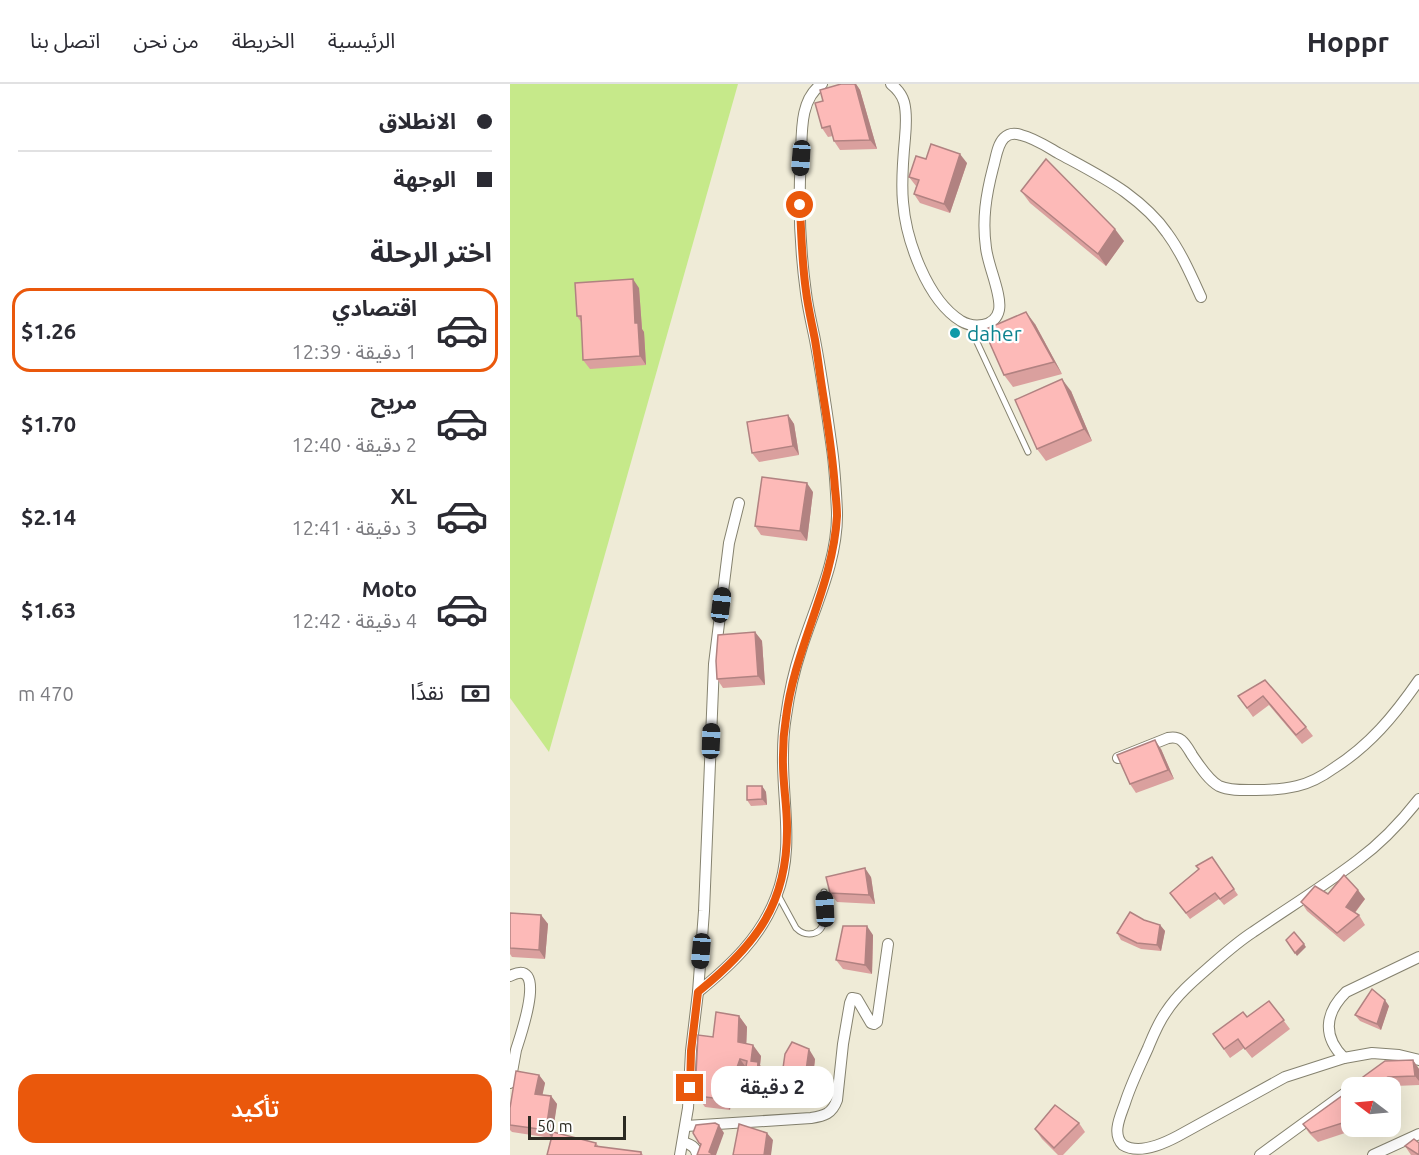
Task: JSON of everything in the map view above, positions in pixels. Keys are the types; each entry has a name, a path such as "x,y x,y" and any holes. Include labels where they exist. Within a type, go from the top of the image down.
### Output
{"street":[{"path":"698,992 735,960 757,933 770,912 777,893 786,853 787,826 783,754 786,717 800,652 825,581 834,547 837,514 833,452 806,294 801,245 799,185 801,130 805,110 811,96 822,84"},
{"path":"891,84 897,88 904,102 906,124 903,202 916,260 935,293 952,314 969,325 975,326 990,322 997,317 999,310 997,292 986,248 984,219 989,185 998,151 1004,138 1013,134 1028,137 1096,173 1125,192 1150,213 1167,232 1201,297"},
{"path":"680,1155 690,1088 691,1051 704,911 714,664 729,543 739,503"},
{"path":"1118,758 1168,738 1176,738 1181,740 1213,781 1220,786 1262,790 1299,786 1321,777 1357,752 1387,723 1419,680"},
{"path":"1419,799 1380,842 1358,861 1251,932 1189,985 1167,1010 1156,1029 1127,1097 1117,1134 1122,1144 1132,1150 1145,1150 1161,1145 1285,1077 1344,1058 1372,1053 1399,1054 1419,1060"},
{"path":"686,1126 811,1118 831,1112 837,1100 840,1064 850,1003 852,998 857,999 871,1023 877,1022 888,944"},
{"path":"1344,1058 1331,1042 1329,1032 1332,1011 1339,999 1346,992 1419,957"},
{"path":"510,976 524,973 530,985 528,1011 516,1050 510,1083"},
{"path":"1380,1068 1399,1054"},
{"path":"1260,1155 1341,1095"},
{"path":"1373,1155 1419,1134"},
{"path":"683,1142 693,1146 697,1155"}],"lane":[{"path":"969,325 1028,452"},
{"path":"777,893 796,928 800,932 811,934 816,933 824,924 824,892"}],"green space":[{"path":"510,84 738,84 549,752 510,698"}],"building":[{"path":"841,84 855,84 870,140 834,141 830,126 822,128 815,103 823,101 820,90"},
{"path":"931,144 960,154 944,204 914,194 919,180 909,177 916,156 926,159"},
{"path":"1046,159 1115,229 1098,254 1021,191"},
{"path":"633,279 635,323 638,323 640,356 583,360 581,316 577,316 575,283"},
{"path":"1026,312 1054,362 1004,375 984,330"},
{"path":"1062,379 1084,429 1037,449 1015,400"},
{"path":"788,415 793,446 752,453 747,422"},
{"path":"762,477 807,483 800,531 755,526"},
{"path":"755,632 758,676 717,679 718,635"},
{"path":"1265,680 1306,727 1296,735 1263,696 1247,708 1238,696"},
{"path":"1155,740 1168,770 1130,784 1117,755"},
{"path":"747,786 762,786 762,799 747,800"},
{"path":"1212,857 1234,889 1220,899 1215,893 1186,913 1170,893 1199,869 1196,866"},
{"path":"865,868 869,895 830,893 826,877"},
{"path":"1344,875 1358,890 1346,907 1359,915 1337,933 1301,902 1315,886 1328,894"},
{"path":"1130,912 1160,925 1157,945 1137,943 1117,933"},
{"path":"510,913 541,915 539,950 510,948"},
{"path":"843,926 867,926 865,965 836,960"},
{"path":"1294,932 1304,944 1295,953 1286,940"},
{"path":"1372,989 1385,1000 1377,1024 1355,1015"},
{"path":"1269,1001 1284,1020 1245,1049 1238,1039 1224,1049 1213,1034 1243,1012 1247,1017"},
{"path":"716,1012 739,1016 738,1042 753,1045 751,1061 758,1062 757,1077 744,1077 747,1061 740,1059 734,1076 725,1076 722,1099 697,1096 700,1074 696,1074 698,1035 713,1037"},
{"path":"792,1042 809,1049 804,1085 781,1082 785,1054"},
{"path":"1413,1060 1415,1076 1363,1077 1385,1061"},
{"path":"516,1071 539,1075 535,1094 551,1096 546,1130 510,1125 510,1108"},
{"path":"1341,1097 1341,1123 1311,1133 1303,1124"},
{"path":"1055,1105 1079,1123 1054,1148 1035,1129"},
{"path":"715,1123 719,1125 709,1152 714,1155 697,1155 701,1144 693,1133 696,1125"},
{"path":"739,1124 767,1133 764,1155 733,1155"},
{"path":"553,1132 596,1143 595,1146 641,1152 641,1155 547,1155"},
{"path":"1414,1139 1419,1143 1419,1155 1405,1146"}],"place":[{"name":"daher","path":"955,333"}],"route":[{"path":"690,1088 691,1051 698,992 735,960 757,933 770,912 782,876 787,826 783,754 786,717 800,652 825,581 834,547 837,514 833,452 806,294 800,205"}]}
